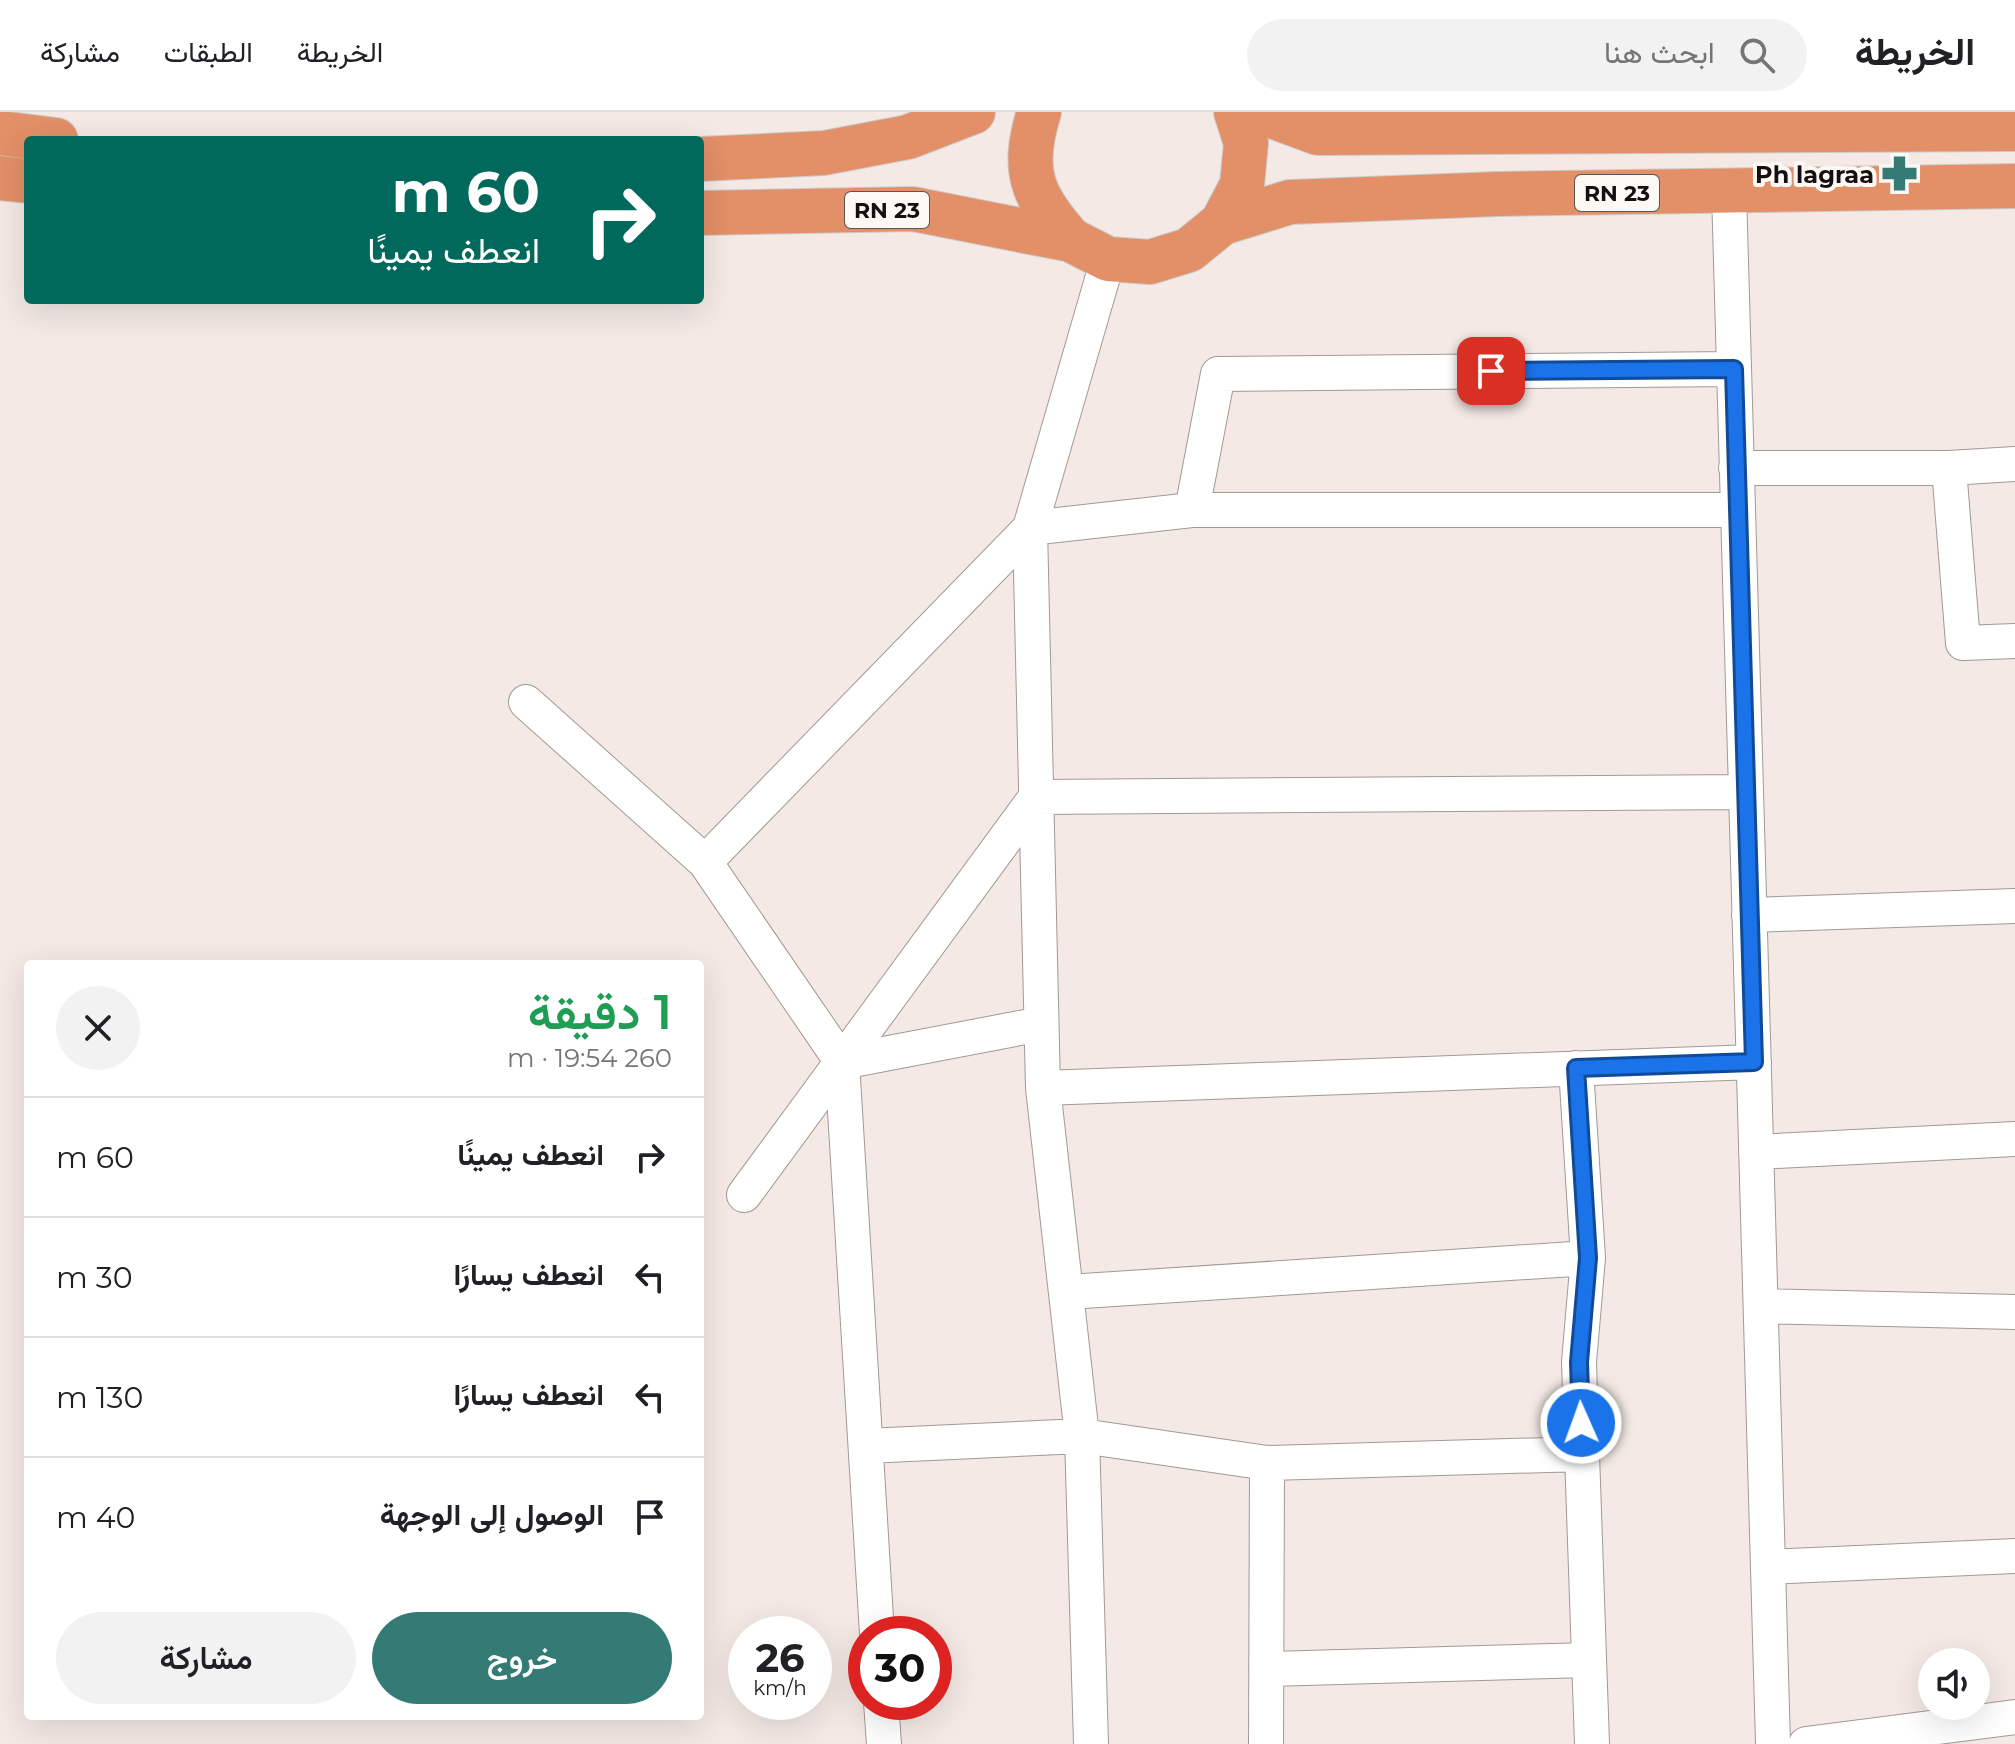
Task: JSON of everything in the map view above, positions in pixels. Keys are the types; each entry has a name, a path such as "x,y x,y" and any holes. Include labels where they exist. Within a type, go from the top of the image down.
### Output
{"highway":[{"path":"704,159 824,153 908,137 973,112"},
{"path":"1039,112 1030,142 1032,179 1046,213 1090,249 1150,262 1189,250 1222,223 1242,185 1246,143 1236,112"},
{"path":"1286,116 1318,133 2015,129"},
{"path":"0,133 24,136"},
{"path":"0,178 24,181"},
{"name":"RN 23","path":"1222,223 1290,202 1498,194 2015,186"},
{"name":"RN 23","path":"704,213 913,209 1090,249"}],"street":[{"path":"1729,191 1773,1744"},
{"path":"1090,249 1030,528 1043,1088 1082,1436 1091,1744"},
{"path":"1192,510 1218,374 1734,369"},
{"path":"1736,468 1949,468 2015,464"},
{"path":"1949,468 1963,643 2015,641"},
{"path":"705,862 1030,528 1192,510 1738,510"},
{"path":"526,702 705,862 842,1062 876,1616"},
{"path":"1036,797 1746,792"},
{"path":"744,1195 1036,797"},
{"path":"1749,915 2015,906"},
{"path":"842,1062 1041,1024"},
{"path":"1043,1088 1754,1062"},
{"path":"1576,1068 1588,1258 1579,1362 1592,1744"},
{"path":"1756,1152 2015,1139"},
{"path":"1068,1292 1588,1258"},
{"path":"1761,1306 2015,1312"},
{"path":"866,1446 1082,1436 1267,1463 1582,1454"},
{"path":"1266,1744 1267,1463"},
{"path":"1768,1567 2015,1556"},
{"path":"1268,1669 1589,1660"},
{"path":"1806,1744 2015,1717"},
{"path":"882,1720 884,1744"}],"place":[{"name":"Ph lagraa","path":"1900,174"}],"route":[{"path":"1491,371 1734,369 1754,1062 1576,1068 1588,1258 1579,1362 1581,1423"}]}
